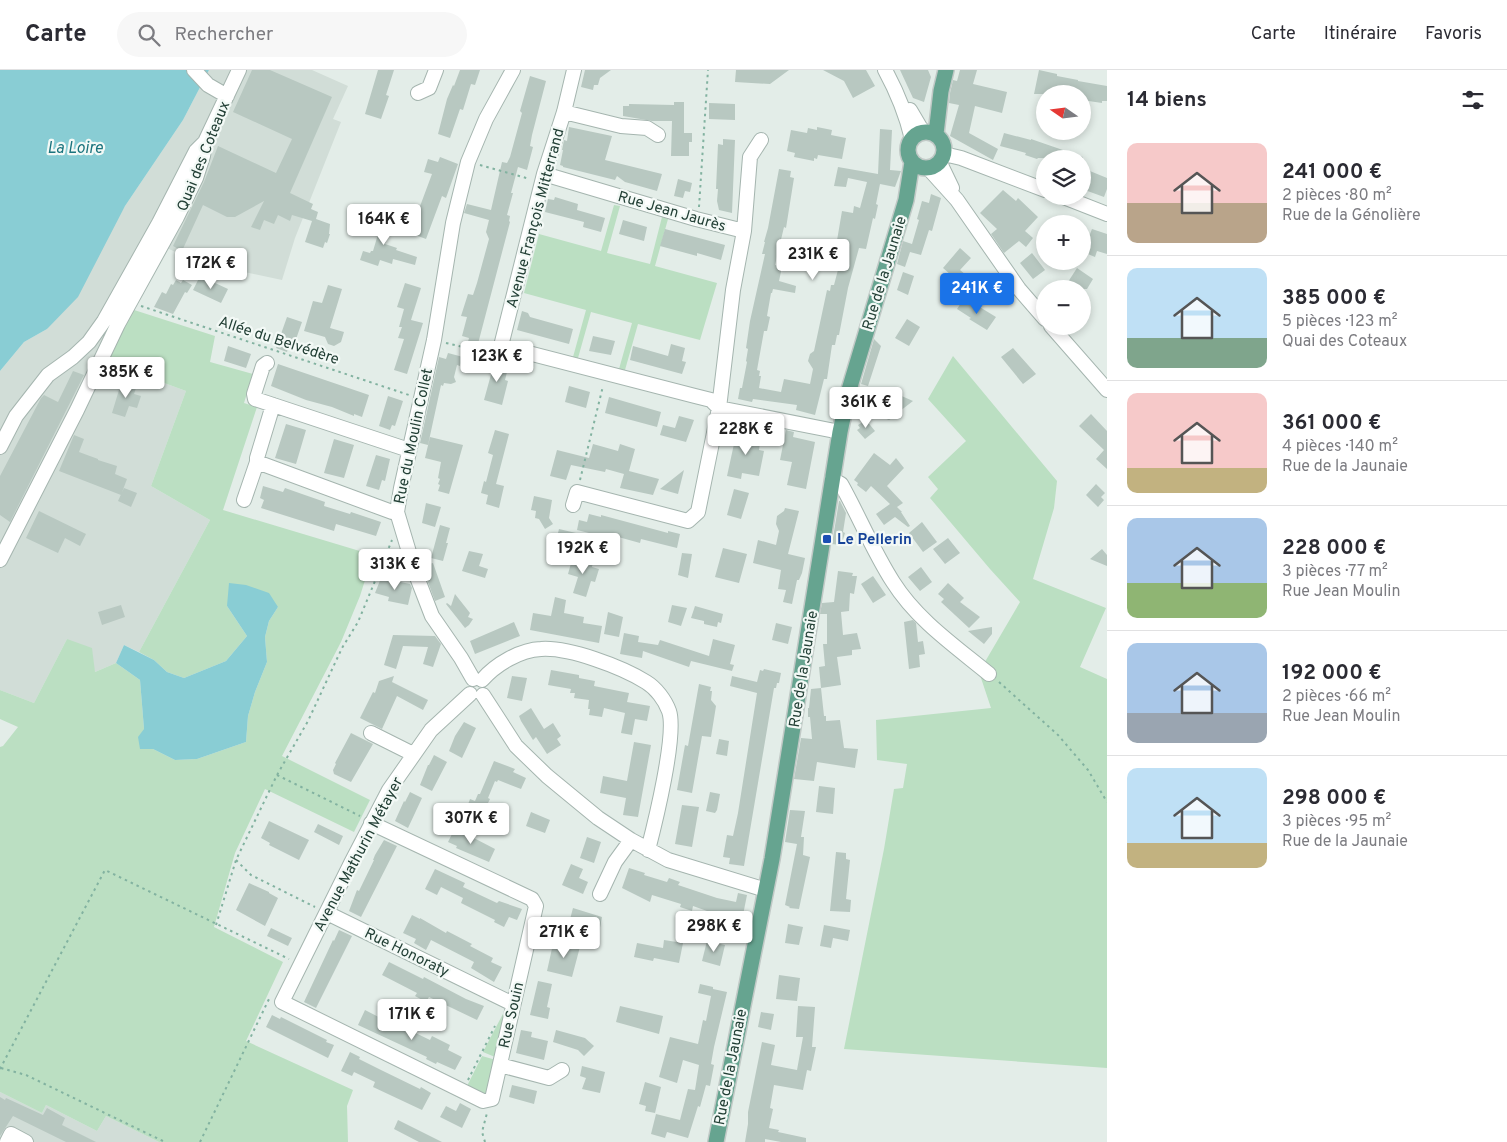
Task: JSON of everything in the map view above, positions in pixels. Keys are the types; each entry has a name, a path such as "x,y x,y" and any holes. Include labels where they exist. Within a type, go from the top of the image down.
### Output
{"main road":[{"path":"930,163 943,143 924,134 941,91 946,70"},
{"name":"Rue de la Jaunaie","path":"716,1142 766,890 840,432 849,390 906,200 930,163 908,153 909,143 924,134"}],"street":[{"path":"194,70 208,84 227,96"},
{"name":"Quai des Coteaux","path":"0,560 130,303 177,218 196,178 205,142 239,70"},
{"path":"418,93 429,88 436,70"},
{"name":"Rue du Moulin Collet","path":"477,680 432,616 398,518 409,450 434,340 453,223 468,162 486,119 513,70"},
{"name":"Avenue François Mitterrand","path":"501,346 543,178 564,112 574,70"},
{"path":"885,70 897,94 924,134"},
{"path":"564,112 620,126 647,128 658,135"},
{"path":"744,231 750,157 761,140"},
{"path":"0,447 16,416 48,376 89,342 104,321 159,223 196,151 205,142"},
{"path":"1036,187 961,158 930,163 1019,289 1036,309"},
{"name":"Rue Jean Jaurès","path":"543,178 744,231 733,290 719,408 698,512 688,521 575,499"},
{"path":"1084,205 1107,214"},
{"path":"1060,335 1107,390"},
{"path":"501,346 711,400 719,408 840,432"},
{"path":"268,363 262,366 254,394 255,399 409,450"},
{"path":"244,500 273,405"},
{"path":"256,462 392,512 398,518"},
{"path":"832,479 840,484 893,582 908,602 930,625 990,674"},
{"path":"648,850 671,737 670,712 661,696 647,682 626,672 566,650 541,648 520,653 477,680 486,687 476,695 516,746 547,776 598,818 631,840 648,850 668,860 766,890"},
{"name":"Avenue Mathurin Métayer","path":"277,998 300,964 389,790 431,730 476,695"},
{"path":"371,733 413,754"},
{"name":"Rue Souin","path":"372,823 532,898 536,906 510,1003 500,1065 549,1078 562,1070"},
{"path":"600,894 615,862 631,840"},
{"name":"Rue Honoraty","path":"327,913 510,1003"},
{"path":"277,998 483,1102 490,1100 500,1065"},
{"path":"7,1142 10,1134 26,1142"}],"path":[{"path":"696,219 700,204 708,70"},
{"path":"468,162 543,178"},
{"name":"Allée du Belvédère","path":"130,303 422,395"},
{"path":"434,340 484,352 501,346"},
{"path":"575,499 607,372"},
{"path":"216,925 236,860 277,775 308,721 342,648 358,622 398,518"},
{"path":"990,674 1058,734 1088,770 1107,801"},
{"path":"277,775 372,823"},
{"path":"236,860 251,875 327,913"},
{"path":"165,1142 26,1075 0,1068 104,870 300,964"},
{"path":"200,1142 277,998"},
{"path":"462,1092 510,1003"},
{"path":"485,1142 482,1132 490,1100"}],"shaded area":[{"path":"209,70 312,70 348,86 333,119 341,122 295,238 282,280 194,261 167,248 131,309 107,362 186,391 151,486 210,520 139,652 124,645 116,663 95,672 67,639 34,703 0,690 0,371 24,342 47,329 125,206 183,120"},
{"path":"0,1092 42,1113 46,1105 97,1131 106,1116 159,1142 0,1142"}],"green space":[{"path":"614,205 620,206 607,253 650,264 662,217 668,219 655,266 717,283 700,340 638,324 625,370 619,369 632,323 591,312 578,358 573,357 586,310 524,293 539,234 601,251"},
{"path":"131,309 215,336 210,362 253,374 244,403 257,407 223,510 373,555 360,596 341,642 282,756 370,800 354,832 265,789 235,853 214,927 283,962 246,1041 353,1090 347,1106 348,1142 159,1142 106,1116 97,1131 46,1105 42,1113 0,1092 0,747 3,746 18,727 0,719 0,690 34,703 67,639 92,648 95,672 116,663 140,680 144,729 140,749 153,749 175,760 197,759 246,742 248,716 267,662 265,637 269,621 278,607 227,606 247,636 226,661 184,678 167,672 154,660 139,652 210,520 151,486 186,391 107,362"},
{"path":"953,356 1057,481 1054,508 1033,579 1106,608 1080,667 1107,679 1107,1068 844,1049 884,849 894,789 903,788 907,764 877,760 876,720 991,708 979,672 1020,602 930,498 938,489 928,477 966,441 928,399"},
{"path":"507,1009 495,1057 483,1052"},
{"path":"482,1056 496,1060 488,1095 466,1088"}],"water":[{"name":"La Loire","path":"0,70 209,70 183,120 125,206 78,297 47,329 24,342 0,371"},
{"path":"229,583 246,585 269,593 278,607 269,621 265,637 267,662 248,716 246,742 197,759 175,760 153,749 140,749 138,737 144,729 140,680 116,663 124,645 154,660 167,672 184,678 226,661 247,636 227,606"}],"building":[{"path":"252,70 270,70 332,97 290,193 313,204 311,209 318,212 316,219 330,224 330,234 327,243 325,242 323,248 305,242 312,221 292,215 290,221 278,215 274,224 264,220 260,230 251,227 264,201 235,217 227,217 203,205 182,251 173,246 204,182 218,146 276,173 292,139 233,112"},
{"path":"378,70 394,70 386,95 389,96 381,119 365,114"},
{"path":"460,70 480,70 475,85 471,84 463,110 460,109 450,138 438,134 447,99"},
{"path":"585,70 611,70 600,78 598,85 594,85 593,90 581,87"},
{"path":"736,70 789,70 770,84 735,82"},
{"path":"823,70 866,70 875,86 853,98 844,81"},
{"path":"900,70 928,70 931,77 924,102 913,98"},
{"path":"960,70 977,70 973,84 1007,92 1002,113 975,106 969,133 998,149 993,160 950,136 959,105 949,103 950,93 953,80 957,81"},
{"path":"1039,70 1078,81 1107,86 1107,101 1102,101 1102,103 1091,101 1091,85 1036,85 1036,94 1034,94"},
{"path":"530,76 546,81 532,135 530,146 533,147 527,170 518,167 507,215 510,216 510,222 474,359 464,357 469,338 462,336 467,317 461,316 468,294 473,295 477,283 489,239 486,232 489,220 464,213 467,204 491,210 502,162 507,163 510,157"},
{"path":"674,102 684,102 684,133 692,133 692,142 689,142 689,156 671,156 672,121 652,121 623,116 623,106 629,106 629,104 674,105"},
{"path":"709,103 735,104 735,120 709,119"},
{"path":"569,127 612,136 605,160 662,174 657,191 625,182 617,176 615,180 560,165 564,140 567,141"},
{"path":"817,127 832,130 831,135 846,138 842,159 818,155 817,159 814,158 814,161 794,157 795,153 787,151 791,130 807,133 808,128 817,130"},
{"path":"880,129 892,130 890,170 901,171 895,187 880,184 875,219 873,218 866,249 859,248 848,288 839,335 837,335 835,345 832,345 827,379 824,379 815,415 796,410 797,405 753,399 752,402 738,399 747,362 748,349 746,348 750,321 765,254 762,254 779,169 791,171 790,177 794,178 786,228 784,227 775,265 782,267 779,281 796,286 795,293 773,289 771,293 767,316 770,317 767,331 764,331 757,370 760,371 759,376 761,376 759,388 781,392 784,379 810,384 813,369 808,361 810,354 814,351 827,290 830,291 831,285 834,285 839,266 833,264 842,211 853,213 854,206 860,208 867,182 848,178 846,187 834,186 838,167 878,174"},
{"path":"1004,133 1031,139 1063,150 1036,150 1036,159 1025,155 1026,153 1000,146"},
{"path":"723,139 735,140 732,213 719,210 717,201 718,144 723,145"},
{"path":"440,157 458,164 446,198 442,196 426,239 407,232 412,216 416,217 432,174 424,172 428,159 438,162"},
{"path":"1091,171 1107,178 1107,189 1104,197 1091,192"},
{"path":"678,179 692,183 690,192 685,191 683,198 674,196"},
{"path":"1003,190 1016,201 1018,198 1036,215 1036,219 1025,231 1033,238 1026,247 1019,241 1004,253 991,234 997,229 980,213"},
{"path":"931,194 941,198 932,231 929,230 921,255 910,252 905,267 897,264 903,241 912,244 922,201 929,203"},
{"path":"555,197 578,204 577,210 605,218 601,232 583,227 584,222 545,212 548,199 554,200"},
{"path":"370,216 393,223 385,244 417,257 415,265 393,259 392,264 380,260 378,266 360,260 363,251 370,253 373,251 379,231 367,227"},
{"path":"623,220 647,227 644,241 619,234"},
{"path":"665,229 725,245 721,260 660,246"},
{"path":"1092,229 1107,234 1107,254 1097,251 1095,257 1091,255"},
{"path":"960,248 971,258 960,270 972,280 966,288 943,268"},
{"path":"1032,253 1036,258 1036,270 1045,270 1033,279 1020,263"},
{"path":"1076,270 1080,270 1093,279 1091,282 1091,280 1069,280"},
{"path":"903,272 914,276 908,295 897,290"},
{"path":"998,275 1010,291 997,301 984,285"},
{"path":"200,276 228,289 221,303 193,290"},
{"path":"176,280 181,283 183,280 192,285 187,293 185,292 173,314 154,307 162,292 166,294 171,284 173,285"},
{"path":"405,283 421,288 411,320 423,323 407,374 394,370 404,339 398,338 402,327 399,327 404,309 397,307"},
{"path":"328,285 342,289 330,328 344,332 341,342 334,346 328,344 325,337 304,331 313,301 322,303"},
{"path":"963,300 976,308 978,306 996,317 987,330 957,309"},
{"path":"522,311 528,313 530,317 573,329 569,344 517,330"},
{"path":"287,317 302,322 295,342 289,346 287,352 276,348"},
{"path":"907,319 920,327 909,346 895,338"},
{"path":"593,336 615,341 611,355 589,351"},
{"path":"874,339 881,346 868,386 861,384"},
{"path":"671,344 685,348 682,361 686,362 682,374 630,360 633,346 668,356"},
{"path":"228,346 251,354 246,368 224,361"},
{"path":"1013,348 1036,374 1023,384 1001,357"},
{"path":"448,353 463,357 460,366 457,365 454,377 456,382 441,385 428,445 420,443 439,357 446,359"},
{"path":"495,360 509,364 505,380 508,381 502,405 484,400"},
{"path":"278,364 369,395 362,417 306,400 271,386"},
{"path":"73,371 84,375 10,522 0,515 0,476 41,398 44,395 58,402"},
{"path":"122,380 137,385 134,394 141,396 137,408 129,406 125,417 112,413"},
{"path":"569,386 590,392 586,408 565,402"},
{"path":"888,390 913,401 900,411 897,410 895,416 889,420 879,416"},
{"path":"388,396 403,401 395,426 392,425 390,430 379,426"},
{"path":"609,397 661,412 657,427 605,413"},
{"path":"1091,414 1107,431 1107,469 1096,459 1104,450 1079,426"},
{"path":"679,416 694,420 686,442 660,435 663,425 675,428"},
{"path":"866,420 875,431 865,439 857,430 860,428 858,425"},
{"path":"286,424 306,430 296,464 275,458"},
{"path":"495,430 509,434 496,484 504,486 499,508 486,504 488,495 481,493 493,455 488,453"},
{"path":"786,430 794,432 793,437 815,442 806,489 787,485 792,462 780,460"},
{"path":"739,431 761,435 759,450 764,451 759,476 742,473 741,479 727,476"},
{"path":"74,435 84,439 79,452 117,466 115,474 127,479 121,495 59,471"},
{"path":"430,437 463,445 449,494 438,491 441,462 425,458"},
{"path":"334,439 354,445 344,478 324,473"},
{"path":"593,444 618,451 620,444 635,449 629,471 659,479 653,495 620,488 624,474 606,469 605,472 571,465 566,480 550,476 557,450 589,458"},
{"path":"874,453 890,465 896,458 904,468 887,486 903,503 897,507 910,526 908,527 895,517 884,525 876,514 890,504 871,486 866,492 854,480"},
{"path":"376,455 390,459 385,481 382,480 379,490 366,486"},
{"path":"684,470 678,494 660,489"},
{"path":"1096,484 1105,493 1101,497 1104,500 1098,507 1086,495"},
{"path":"263,486 283,492 285,488 325,502 324,506 350,514 351,512 381,522 376,536 336,524 334,531 261,508 264,500 260,498"},
{"path":"124,488 137,493 131,507 118,501"},
{"path":"734,489 749,493 741,519 727,515"},
{"path":"534,496 552,500 549,518 553,524 545,529 539,519 535,518 536,511 531,510"},
{"path":"839,501 846,513 843,532 845,533 841,545 832,544"},
{"path":"426,503 441,507 435,527 422,523"},
{"path":"785,508 799,511 788,554 805,558 802,573 799,580 797,580 792,604 783,602 786,590 778,589 781,570 753,563 758,540 776,545 779,531 776,524 777,516"},
{"path":"39,511 86,534 80,546 65,538 58,553 26,538"},
{"path":"589,514 601,517 601,515 668,533 668,531 680,534 677,548 641,539 640,543 611,535 605,534 601,536 577,530 579,520 587,522"},
{"path":"922,522 937,542 923,552 909,533"},
{"path":"440,525 450,528 443,561 431,558"},
{"path":"559,529 576,533 572,550 555,545"},
{"path":"948,538 960,553 945,564 933,549"},
{"path":"723,548 747,554 739,583 715,577"},
{"path":"1102,549 1107,555 1107,566 1090,559"},
{"path":"469,551 483,554 479,566 488,569 485,578 462,571"},
{"path":"682,553 692,554 688,578 678,575"},
{"path":"573,556 593,562 592,567 599,569 595,582 591,581 586,597 573,593 578,577 568,574"},
{"path":"433,563 445,597 435,601 422,566"},
{"path":"921,567 932,582 920,591 908,577"},
{"path":"838,571 853,573 852,576 857,576 854,594 850,593 849,611 841,612 843,635 857,633 861,649 852,650 852,655 837,657 841,685 821,688 819,667 825,666 823,644 827,644 827,614 820,614 822,603 834,602"},
{"path":"873,576 886,595 873,603 861,584"},
{"path":"381,578 410,584 412,588 408,605 388,601 389,597 375,593"},
{"path":"948,583 964,598 960,602 980,617 969,628 941,602 944,599 938,594"},
{"path":"455,594 470,613 468,617 473,619 465,628 446,604 451,606"},
{"path":"555,597 566,600 564,613 584,617 583,623 602,626 599,643 530,630 533,613 551,616"},
{"path":"121,605 125,617 102,625 98,612"},
{"path":"672,605 687,608 681,626 668,622"},
{"path":"695,606 723,614 721,623 718,622 717,627 691,618"},
{"path":"608,612 623,617 619,637 604,634"},
{"path":"913,620 916,623 918,642 923,641 925,654 919,655 920,667 909,669 904,622"},
{"path":"514,622 520,636 475,654 470,641"},
{"path":"776,623 792,627 788,644 772,640"},
{"path":"992,627 992,634 984,644 968,631"},
{"path":"624,633 639,636 638,642 658,645 660,640 709,656 713,639 735,645 730,664 734,665 732,671 691,661 689,667 643,651 642,658 620,654"},
{"path":"393,635 435,636 441,644 433,667 423,664 428,647 403,646 396,669 384,665"},
{"path":"764,669 781,673 779,683 774,688 744,866 729,864 730,858 723,857 727,835 733,836 738,813 757,693 730,686 732,676 757,682 760,670 763,671"},
{"path":"551,670 579,675 579,678 595,681 594,686 629,693 627,702 650,706 647,721 635,719 632,735 621,733 625,713 604,708 602,717 589,715 589,700 574,698 575,693 570,693 571,689 548,685"},
{"path":"394,676 392,682 428,700 423,710 397,696 382,729 360,718 373,692 375,693 379,681"},
{"path":"512,676 527,678 522,701 507,698"},
{"path":"699,684 711,687 711,700 716,706 711,737 702,736 692,793 677,790 685,745 688,746"},
{"path":"821,688 826,721 840,720 844,748 858,749 855,768 817,762 814,781 794,779 801,738 812,739 810,717 808,717 811,689"},
{"path":"531,708 544,729 553,723 561,736 557,739 561,745 547,754 536,737 533,740 519,716"},
{"path":"464,722 476,728 462,758 449,751 455,736"},
{"path":"351,733 373,744 351,782 334,774 333,770"},
{"path":"719,739 729,741 727,756 716,754"},
{"path":"634,742 651,745 638,817 623,815 626,798 600,793 603,776 627,781"},
{"path":"434,755 447,762 432,791 420,785"},
{"path":"494,761 515,769 513,772 526,778 521,789 498,780 497,782 495,781 487,805 499,810 494,822 466,810 470,799 475,801 478,794 480,794"},
{"path":"819,786 835,788 833,814 816,812"},
{"path":"410,792 422,798 408,828 395,821"},
{"path":"710,792 720,794 715,813 706,811"},
{"path":"682,805 699,807 692,847 675,844"},
{"path":"790,810 805,811 801,837 804,837 803,855 810,857 799,909 789,908 785,905 797,844 785,842"},
{"path":"531,812 550,820 545,833 526,826"},
{"path":"269,821 309,840 299,860 269,845 270,843 261,838"},
{"path":"318,824 343,836 339,845 314,832"},
{"path":"456,826 469,832 470,836 495,849 489,862 456,848 457,846 448,842"},
{"path":"587,837 601,842 594,863 580,858"},
{"path":"384,840 397,846 361,917 349,911 357,890 359,891"},
{"path":"836,852 846,853 846,859 850,860 846,899 851,900 850,912 830,911"},
{"path":"571,864 583,869 579,878 588,882 583,894 562,885"},
{"path":"629,868 667,882 669,878 680,882 678,885 717,898 736,902 738,893 747,895 740,930 738,930 736,938 723,935 725,926 719,924 721,916 693,906 692,911 680,907 681,904 652,895 650,902 622,888"},
{"path":"435,869 465,883 463,887 497,903 499,901 522,909 517,920 509,917 504,927 494,922 495,920 461,903 463,898 441,887 437,895 425,889"},
{"path":"249,883 278,898 265,926 236,910"},
{"path":"573,908 602,917 599,933 569,923"},
{"path":"412,915 472,944 470,946 493,958 491,962 502,967 494,982 471,968 474,962 431,940 426,950 414,943 416,939 403,933"},
{"path":"788,924 803,927 799,945 785,943"},
{"path":"824,925 850,930 848,941 833,938 831,948 820,946"},
{"path":"271,928 292,938 288,946 267,936"},
{"path":"339,930 352,936 316,1008 304,1002"},
{"path":"571,940 581,943 572,977 547,971 553,944 569,949"},
{"path":"664,940 683,943 679,963 654,958 653,961 634,957 637,943 663,948"},
{"path":"707,941 725,945 720,966 702,961"},
{"path":"389,962 484,1006 477,1020 429,997 426,1002 415,996 417,993 382,975"},
{"path":"779,975 800,978 797,1001 776,999"},
{"path":"538,981 552,984 547,1007 550,1008 548,1019 530,1015"},
{"path":"700,984 727,992 714,1047 711,1064 714,1065 710,1086 706,1085 688,1138 667,1132 665,1138 651,1134 656,1114 680,1120 688,1089 695,1090 699,1065 683,1060 677,1083 659,1077 670,1037 698,1044 703,1020 706,1021 711,996 698,993"},
{"path":"620,1006 663,1016 659,1034 616,1022"},
{"path":"798,1006 815,1007 812,1047 816,1047 811,1071 807,1070 803,1090 774,1085 770,1108 773,1109 769,1128 779,1130 778,1132 806,1138 806,1142 781,1142 765,1139 765,1142 745,1142 748,1112 762,1042 775,1045 771,1065 797,1070 803,1037 796,1037"},
{"path":"365,1010 400,1028 401,1026 430,1040 432,1036 450,1045 448,1050 462,1057 455,1070 437,1062 436,1064 426,1059 427,1057 358,1025"},
{"path":"761,1012 774,1014 771,1030 758,1027"},
{"path":"272,1015 280,1019 281,1017 334,1045 328,1058 266,1027"},
{"path":"521,1030 532,1032 531,1037 548,1041 544,1060 516,1053"},
{"path":"556,1030 585,1038 594,1046 584,1056 578,1050 553,1042"},
{"path":"350,1052 360,1057 359,1059 431,1093 422,1110 373,1087 375,1082 354,1072 352,1076 341,1071"},
{"path":"582,1066 605,1072 600,1093 582,1089 586,1078 580,1076"},
{"path":"645,1082 661,1087 655,1113 645,1111 646,1106 639,1104"},
{"path":"512,1085 537,1091 534,1104 509,1097"},
{"path":"0,1097 43,1115 47,1108 65,1118 62,1125 96,1142 66,1142 13,1116 0,1136"},
{"path":"460,1103 471,1109 462,1128 440,1117 446,1106 456,1111"},
{"path":"398,1120 442,1142 419,1142 394,1129"}],"place":[{"name":"Le Pellerin","path":"827,539"}]}
